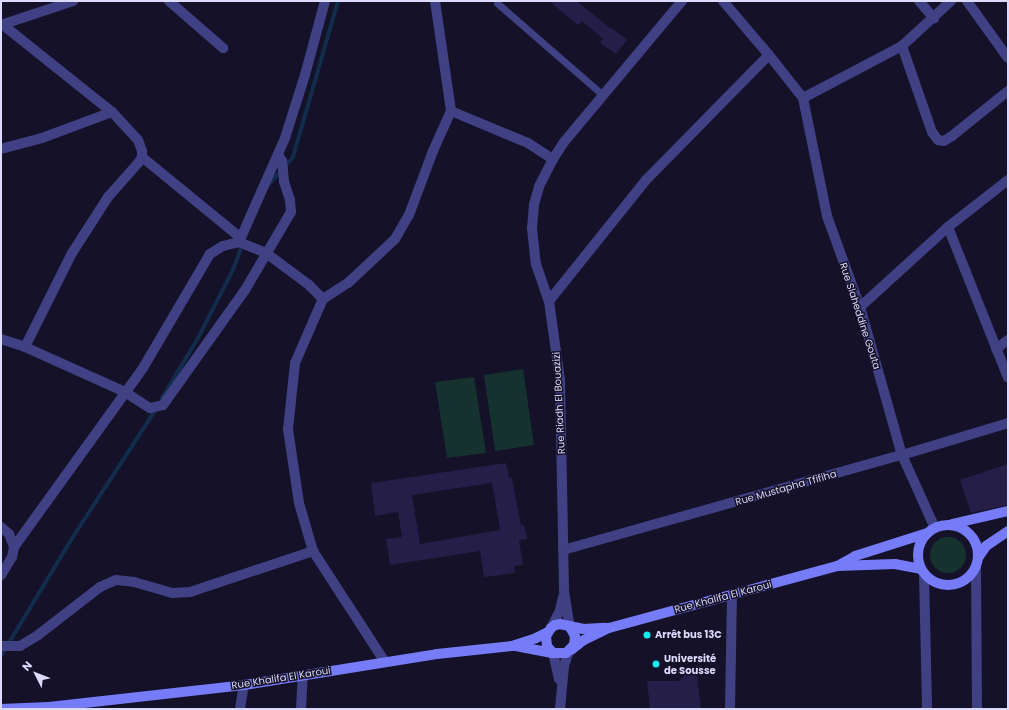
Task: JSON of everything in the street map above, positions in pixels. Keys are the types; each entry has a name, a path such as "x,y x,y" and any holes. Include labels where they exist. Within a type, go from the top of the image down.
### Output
{"main road":[{"path":"1008,511 931,530 921,541 918,550 918,560 923,572 932,581 942,585 952,585 962,581 970,575 986,546 1008,531"},
{"path":"948,525 958,527 967,532 973,539 977,548 977,562"},
{"name":"Rue Khalifa El Karoui","path":"837,566 855,556 931,530"},
{"name":"Rue Khalifa El Karoui","path":"570,650 584,640 609,628 837,566 895,564 923,572"},
{"path":"560,624 570,627 573,631 575,640 570,650 562,654 553,653 547,646 546,636 549,630 560,624"},
{"name":"Rue Khalifa El Karoui","path":"570,627 609,628"},
{"name":"Rue Khalifa El Karoui","path":"1,709 47,708 244,685 385,662 512,646 536,638 549,630"},
{"name":"Rue Khalifa El Karoui","path":"512,646 553,653"}],"street":[{"path":"2,25 73,1"},
{"path":"169,1 223,48"},
{"path":"1,575 12,557 14,547 152,354 166,326 210,254 223,246 240,240 279,156 305,75 325,1"},
{"path":"385,662 313,551 299,503 288,429 295,363 323,299 348,283 395,239 409,215 433,151 451,111 435,1"},
{"name":"Rue Riadh El Bouazizi","path":"570,627 564,591 560,380 549,300 536,264 532,228 534,205 539,187 553,159 564,142 682,1"},
{"path":"724,1 803,98 902,46 951,1"},
{"path":"919,1 934,18"},
{"path":"967,1 1008,58"},
{"path":"2,25 112,112 138,140 142,151 142,156 108,197 72,253 25,347"},
{"path":"902,46 932,132 938,140 944,141 952,136 1008,91"},
{"path":"549,300 646,180 769,55"},
{"name":"Rue Slaheddine Gouta","path":"803,98 827,216 860,307 902,455 931,530"},
{"path":"451,111 528,143 553,159"},
{"path":"1,149 42,138 112,112"},
{"path":"142,156 240,240 266,253 309,285 323,299"},
{"path":"1,339 25,347 125,392 150,408 163,405 245,290 291,212 290,200 284,182 282,161 279,156"},
{"path":"860,307 948,227 1008,180"},
{"path":"948,227 1008,378"},
{"path":"996,349 1008,340"},
{"name":"Rue Mustapha Tfifiha","path":"563,550 902,455 1008,423"},
{"path":"1,528 9,534 14,547"},
{"path":"1,646 20,646 38,635 100,587 116,580 134,582 172,593 190,592 313,551"},
{"path":"977,562 977,709"},
{"path":"923,572 927,709"},
{"name":"Rue Riadh El Bouazizi","path":"549,630 560,610 564,591"},
{"path":"730,709 732,595"},
{"path":"560,709 564,666 570,650"},
{"path":"553,653 561,689"},
{"path":"301,709 303,675"},
{"path":"240,709 244,685"}],"lane":[{"path":"497,3 603,95"}],"green space":[{"path":"523,369 534,445 495,451 484,375"},
{"path":"474,377 486,453 447,458 435,382"},
{"path":"948,537 961,542 966,555 961,568 948,573 935,568 930,555 935,542"}],"building":[{"path":"549,1 577,1 627,40 616,54 600,43 603,39 582,21 578,25"},
{"path":"506,463 509,478 512,478 521,525 524,525 527,539 519,540 523,565 514,566 515,573 484,577 480,551 390,565 386,539 402,537 398,512 375,516 371,483","holes":["492,483 500,530 420,544 412,495"]},
{"path":"1008,464 1008,505 971,513 960,480"},
{"path":"689,670 697,676 701,709 650,709 647,681 679,681"}],"waterway":[{"path":"269,184 293,157 338,1"},
{"path":"162,398 198,338 233,270 243,243"},
{"path":"1,656 71,540 156,409"}],"place":[{"name":"Arrêt bus 13C","path":"647,635"},
{"name":"Université de Sousse","path":"656,664"}]}
